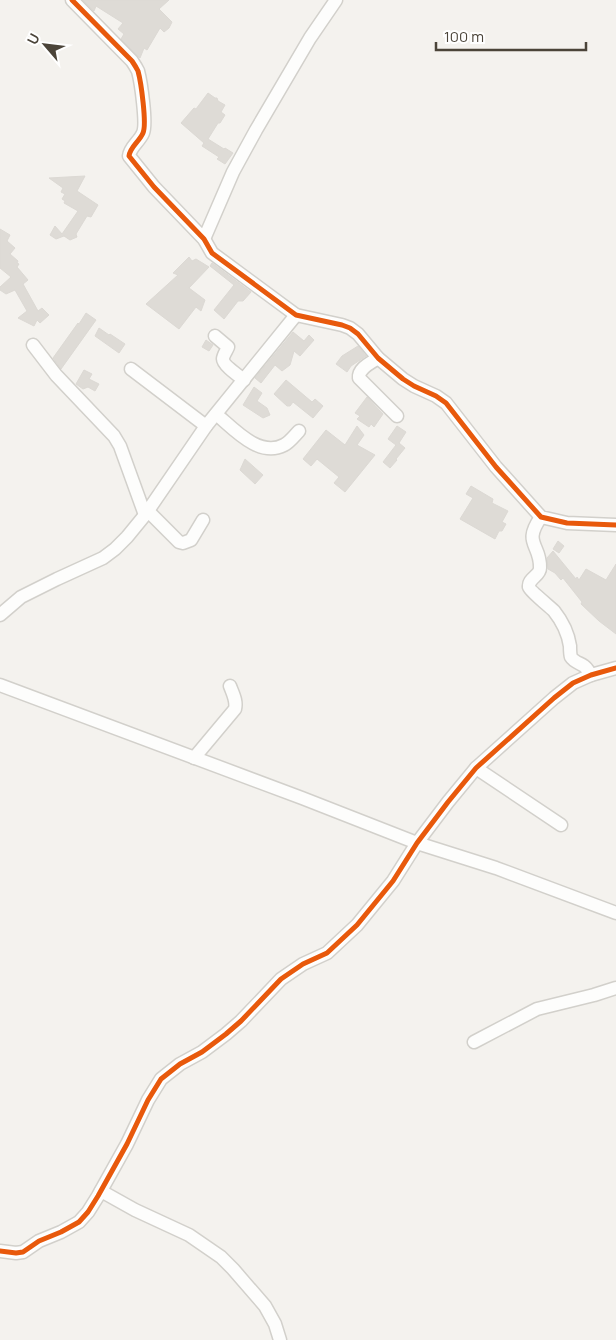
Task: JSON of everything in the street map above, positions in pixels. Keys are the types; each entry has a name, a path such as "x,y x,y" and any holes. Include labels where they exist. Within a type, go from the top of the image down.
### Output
{"street":[{"path":"72,0 132,61 136,68 144,125 143,132 130,150 129,156 154,187 204,239 212,253 296,316 342,324 350,328 358,334 378,358 403,379 446,403 496,467 541,517 567,523 616,525"},
{"path":"204,239 246,146 310,38 336,0"},
{"path":"0,615 22,596 103,558 127,537 206,426 296,316"},
{"path":"215,336 228,347 223,356 223,361 244,380"},
{"path":"33,345 56,375 114,436 120,446 146,512 179,542 183,543 191,540 203,520"},
{"path":"378,358 362,369 358,374 359,378 397,416"},
{"path":"131,369 206,426"},
{"path":"216,414 258,446 272,449 285,444 299,431"},
{"path":"541,517 534,526 532,538 538,554 540,569 538,575 529,584 529,588 560,620 566,632 572,659 584,666 591,675"},
{"path":"0,1251 23,1252 39,1241 70,1228 79,1222 88,1212 101,1191 127,1144 148,1100 161,1079 180,1064 202,1052 226,1034 281,979 303,964 327,953 357,926 393,882 418,843 476,768 573,683 591,675 616,668"},
{"path":"0,685 418,843 496,868 616,913"},
{"path":"194,758 235,709 235,697 230,686"},
{"path":"476,768 560,825"},
{"path":"474,1042 537,1009 616,988"},
{"path":"101,1191 135,1210 190,1235 220,1257 233,1269 264,1306 275,1324 280,1340"}],"building":[{"path":"83,0 169,0 159,9 172,22 164,32 160,28 147,50 144,48 140,58 121,39 124,34 118,29 123,23 96,6 94,11"},
{"path":"208,93 225,105 221,112 225,115 208,139 233,153 225,164 217,159 219,157 202,146 204,143 181,123 194,108 196,109"},
{"path":"85,176 77,191 98,205 91,217 87,216 76,234 77,237 70,240 64,236 56,239 50,235 55,226 62,234 78,211 64,203 65,201 62,199 65,194 61,192 63,188 49,178"},
{"path":"0,229 10,235 7,241 15,248 10,254 18,261 17,267 28,280 23,284 38,311 42,308 49,315 40,323 37,320 34,326 18,318 27,311 15,290 6,294 0,290 0,287 11,277 0,268"},
{"path":"189,257 192,261 196,259 209,267 189,288 205,300 201,311 196,307 179,329 146,304 178,275 173,273"},
{"path":"212,263 251,292 243,301 238,301 224,319 214,310 234,285 210,266"},
{"path":"86,313 96,320 61,369 53,358"},
{"path":"99,328 125,344 119,353 95,336"},
{"path":"293,332 304,341 309,335 314,340 300,356 294,351 290,365 282,371 275,365 261,383 255,378"},
{"path":"206,340 213,345 209,351 202,347"},
{"path":"358,346 366,356 351,366 347,372 336,364 342,356"},
{"path":"84,370 92,374 89,379 99,384 95,391 88,387 83,389 76,384"},
{"path":"286,380 312,402 315,399 323,406 313,418 293,402 290,406 287,406 274,394"},
{"path":"254,387 262,393 257,401 267,408 270,415 263,418 243,405"},
{"path":"367,397 383,414 374,427 371,424 369,427 357,419 360,416 355,413"},
{"path":"357,426 364,435 357,445 375,455 345,492 334,483 339,477 317,459 311,466 303,459 326,430 345,445"},
{"path":"397,426 406,432 399,443 405,448 390,468 383,462 396,445 388,439"},
{"path":"245,459 263,475 255,484 240,470"},
{"path":"471,486 493,499 492,503 508,511 502,522 506,524 502,531 499,531 495,539 460,519 473,498 466,494"},
{"path":"558,541 564,546 559,553 553,549"},
{"path":"553,551 576,579 577,577 579,580 586,569 606,580 616,564 616,634 581,604 582,602 563,578 561,580 548,569 547,558"}],"cycle path":[{"path":"72,0 132,61 138,71 141,84 144,128 129,156 154,187 204,239 212,253 296,315 350,328 358,334 378,358 403,379 446,403 496,467 541,517 567,523 616,525"},
{"path":"0,1251 23,1252 39,1241 79,1222 98,1196 161,1079 180,1064 202,1052 226,1034 281,979 303,964 327,953 357,925 393,881 417,843 476,768 573,683 591,675 616,668"}]}
